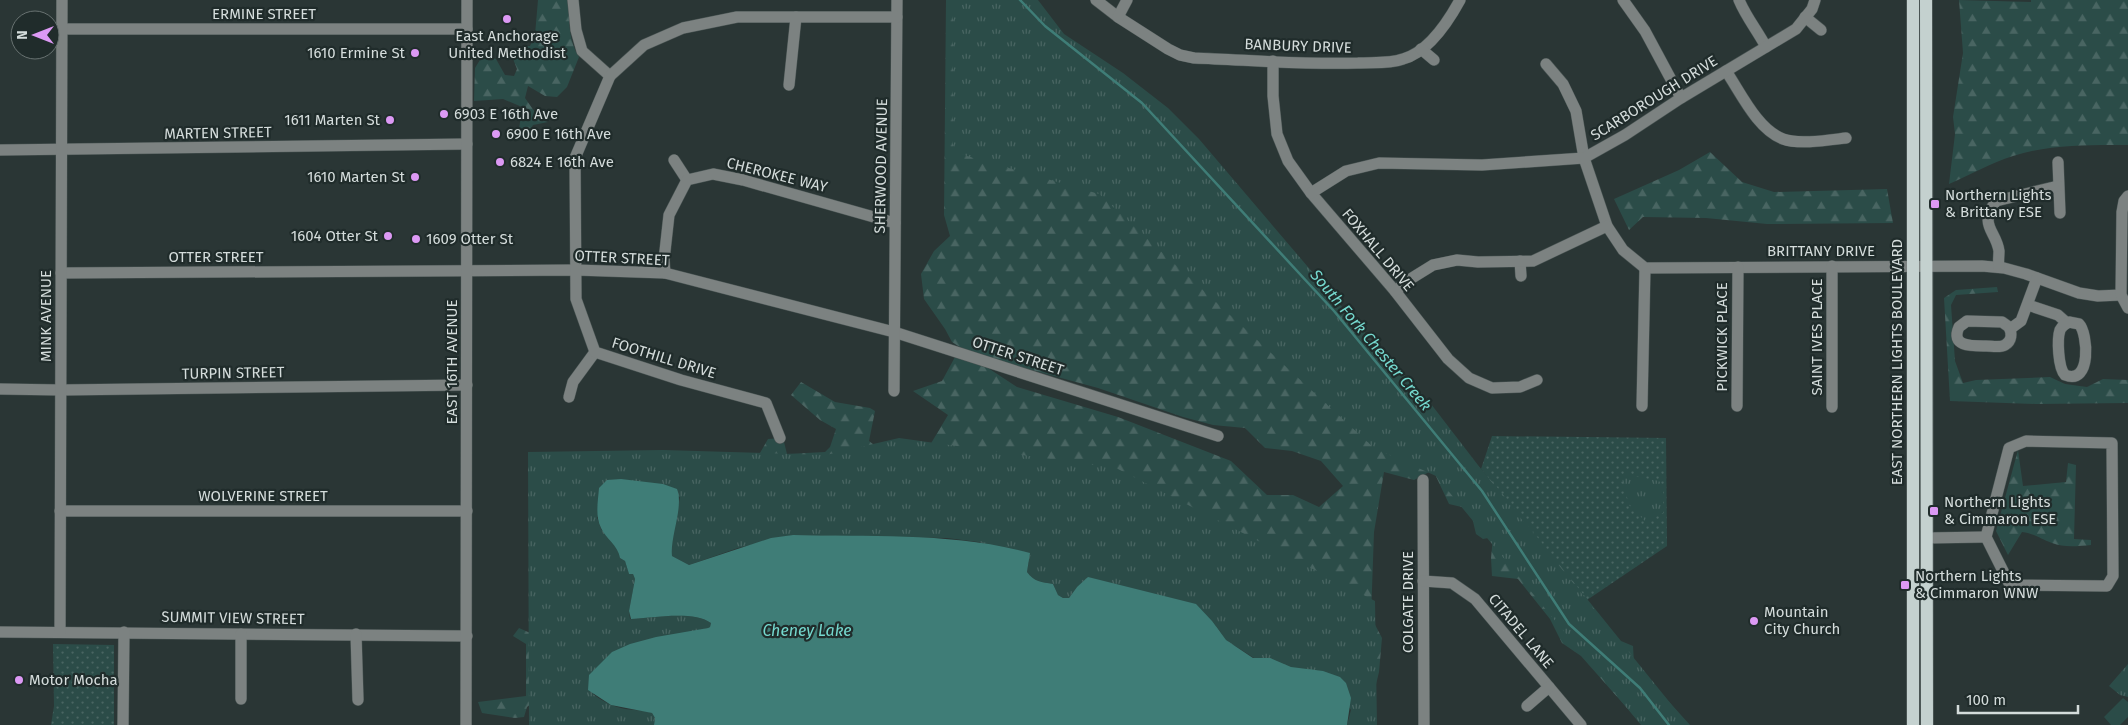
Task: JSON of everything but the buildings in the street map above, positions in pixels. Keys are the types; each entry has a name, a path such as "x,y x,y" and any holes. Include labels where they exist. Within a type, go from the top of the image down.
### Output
{"main road":[{"name":"EAST NORTHERN LIGHTS BOULEVARD","path":"1913,0 1927,538 1927,725"},
{"name":"EAST NORTHERN LIGHTS BOULEVARD","path":"1912,725 1926,0"}],"street":[{"name":"MINK AVENUE","path":"60,632 62,0"},
{"name":"EAST 16TH AVENUE","path":"466,725 467,0"},
{"path":"574,0 576,30 582,51 610,76"},
{"name":"SHERWOOD AVENUE","path":"894,392 897,0"},
{"name":"BANBURY DRIVE","path":"1096,0 1118,17 1180,55 1194,58 1336,64 1388,62 1404,59 1421,49 1442,28 1460,0"},
{"path":"1118,17 1127,0"},
{"path":"1623,0 1645,31 1681,98"},
{"path":"1739,0 1746,17 1759,33 1766,47"},
{"name":"SCARBOROUGH DRIVE","path":"1310,193 1346,171 1379,163 1482,165 1584,158 1625,135 1681,98 1796,29 1812,9 1815,0"},
{"name":"FOOTHILL DRIVE","path":"780,438 766,403 681,380 595,352 576,299 575,158 610,76 644,45 683,28 737,17 897,17"},
{"path":"788,85 796,17"},
{"path":"1805,18 1821,30"},
{"name":"ERMINE STREET","path":"62,29 467,29"},
{"path":"1421,49 1434,60"},
{"name":"FOXHALL DRIVE","path":"1273,61 1272,96 1277,134 1288,161 1310,193 1395,291 1442,351 1469,378 1492,388 1520,387 1537,380"},
{"path":"1546,64 1563,84 1576,111 1584,158 1607,226 1623,250 1645,268 1642,406"},
{"path":"1726,71 1763,125 1784,139 1821,141 1846,138"},
{"name":"MARTEN STREET","path":"0,150 467,144"},
{"path":"665,273 664,260 669,215 687,180 674,160"},
{"path":"2058,162 2060,213"},
{"name":"CHEROKEE WAY","path":"687,180 713,174 743,180 895,223"},
{"path":"1999,267 1999,251 1988,228 1992,206 1996,201 2058,186"},
{"path":"2128,196 2124,201 2122,212 2121,295 2128,308"},
{"path":"1395,291 1433,265 1457,260 1478,262 1532,261 1607,226"},
{"path":"1520,261 1521,276"},
{"name":"SAINT IVES PLACE","path":"1832,266 1832,407"},
{"name":"PICKWICK PLACE","path":"1737,406 1738,267"},
{"name":"BRITTANY DRIVE","path":"1645,268 1999,267 2079,293 2098,296 2121,295"},
{"name":"OTTER STREET","path":"61,272 467,272 576,270 665,273 894,332 1218,436"},
{"path":"2010,329 2021,321 2037,278"},
{"path":"2028,304 2058,315 2067,323"},
{"path":"570,397 573,382 595,352"},
{"name":"TURPIN STREET","path":"0,389 61,390 467,385"},
{"path":"2026,441 2112,443 2113,576 2107,586 2010,585 1986,538 2009,448 2026,441"},
{"name":"COLGATE DRIVE","path":"1423,480 1424,725"},
{"name":"WOLVERINE STREET","path":"60,511 467,511"},
{"path":"1927,538 1986,538"},
{"name":"CITADEL LANE","path":"1423,581 1452,583 1475,600 1581,725"},
{"name":"SUMMIT VIEW STREET","path":"0,632 466,636"},
{"path":"122,725 124,632"},
{"path":"241,634 241,699"},
{"path":"356,634 358,700"},
{"path":"1528,706 1549,687"}],"green space":[{"path":"538,0 569,0 571,37 579,57 567,87 557,97 545,96 528,86 525,98 539,118 548,122 533,125 525,138 518,137 522,107 503,99 474,101 475,68 483,55 496,59 505,75 514,76 517,69 513,59 525,46 530,46 535,35"},
{"path":"946,0 1037,0 1028,12 1305,274 1496,486 1621,641 1633,646 1634,663 1690,725 1642,725 1581,656 1562,643 1550,619 1518,579 1492,576 1493,537 1483,539 1476,534 1470,509 1449,504 1433,470 1414,480 1384,472 1374,532 1371,617 1382,638 1379,672 1372,701 760,453 768,439 783,438 787,454 825,452 830,447 836,429 820,420 791,395 801,382 835,402 870,408 875,411 869,441 878,448 930,445 948,415 913,391 942,381 955,357 988,368 1017,387 1118,417 1231,461 1267,495 1293,495 1319,507 1343,486 1321,461 1292,451 1265,448 1245,428 1213,425 1183,417 1098,388 969,353 952,342 924,299 921,274 934,251 950,236 944,215"},
{"path":"953,0 1038,0 1064,34 1123,73 1168,108 1199,139 1348,314 1431,404 1481,469 1688,725 1641,725 1436,476 1374,448 1099,194 953,152"},
{"path":"1959,0 2031,2 2031,0 2128,0 2128,145 2070,146 2027,152 1997,162 1949,184 1955,134 1953,117 1963,53"},
{"path":"1710,152 1742,182 1774,192 1887,189 1893,223 1767,224 1706,218 1643,217 1629,230 1614,199 1679,170"},
{"path":"1997,287 1998,292 1956,295 1951,305 1955,361 1963,383 1976,380 2050,377 2065,384 2087,387 2103,379 2128,380 2128,403 2036,404 1950,401 1944,298 1956,290"},
{"path":"1492,436 1666,438 1667,546 1587,600 1481,469"},
{"path":"899,438 1116,468 1375,601 1377,725 1347,725 1351,710 1323,671 1291,667 1270,658 1254,658 1226,640 1212,621 1077,587 1069,598 1063,598 1058,595 1053,584 1035,580 1027,572 1030,553 1002,545 947,538 793,535 738,548 689,565 672,556 671,543 680,497 597,517 601,529 619,550 620,558 625,561 629,574 633,574 635,579 629,611 630,619 683,616 703,619 711,623 708,628 681,634 593,694 617,707 652,713 655,718 654,725 529,725 528,452 663,450 826,455"},
{"path":"2018,450 2023,486 2066,482 2068,463 2076,465 2074,539 2091,540 2091,545 2061,546 2022,532 2008,555 1996,531"},
{"path":"1628,475 1659,481 1663,487 1663,513 1646,522 1629,505 1622,478"},
{"path":"519,628 537,636 532,703 527,707 524,717 515,718 482,713 478,702 526,696 526,644 513,636"},
{"path":"53,644 114,645 114,725 51,725 54,706"},
{"path":"2128,664 2128,697 2120,695 2109,686"},
{"path":"2123,698 2128,702 2128,717 2120,725 2111,725 2104,717"}],"water":[{"name":"Cheney Lake","path":"621,479 663,484 677,489 679,504 672,556 689,565 771,538 793,535 942,539 1001,546 1030,553 1027,572 1035,580 1053,584 1058,595 1063,598 1069,598 1088,577 1196,604 1226,640 1253,658 1270,658 1291,667 1323,671 1340,677 1346,683 1351,698 1347,725 654,725 655,718 652,713 611,705 588,690 589,675 612,652 630,644 656,637 708,628 711,623 704,619 683,616 631,619 629,611 635,579 633,574 629,574 625,561 620,558 617,549 603,532 597,513 599,488 607,480"}],"waterway":[{"name":"South Fork Chester Creek","path":"1020,0 1045,26 1142,103 1334,311 1482,491 1569,624 1640,688 1669,725"}],"place":[{"name":"East Anchorage United Methodist","path":"507,19"},
{"name":"1610 Ermine St","path":"415,53"},
{"name":"6903 E 16th Ave","path":"444,114"},
{"name":"1611 Marten St","path":"390,120"},
{"name":"6900 E 16th Ave","path":"496,134"},
{"name":"6824 E 16th Ave","path":"500,162"},
{"name":"1610 Marten St","path":"415,177"},
{"name":"Northern Lights & Brittany ESE","path":"1935,204"},
{"name":"1604 Otter St","path":"388,236"},
{"name":"1609 Otter St","path":"416,239"},
{"name":"Northern Lights & Cimmaron ESE","path":"1934,511"},
{"name":"Northern Lights & Cimmaron WNW","path":"1905,585"},
{"name":"Mountain City Church","path":"1754,621"},
{"name":"Motor Mocha","path":"19,680"}]}
